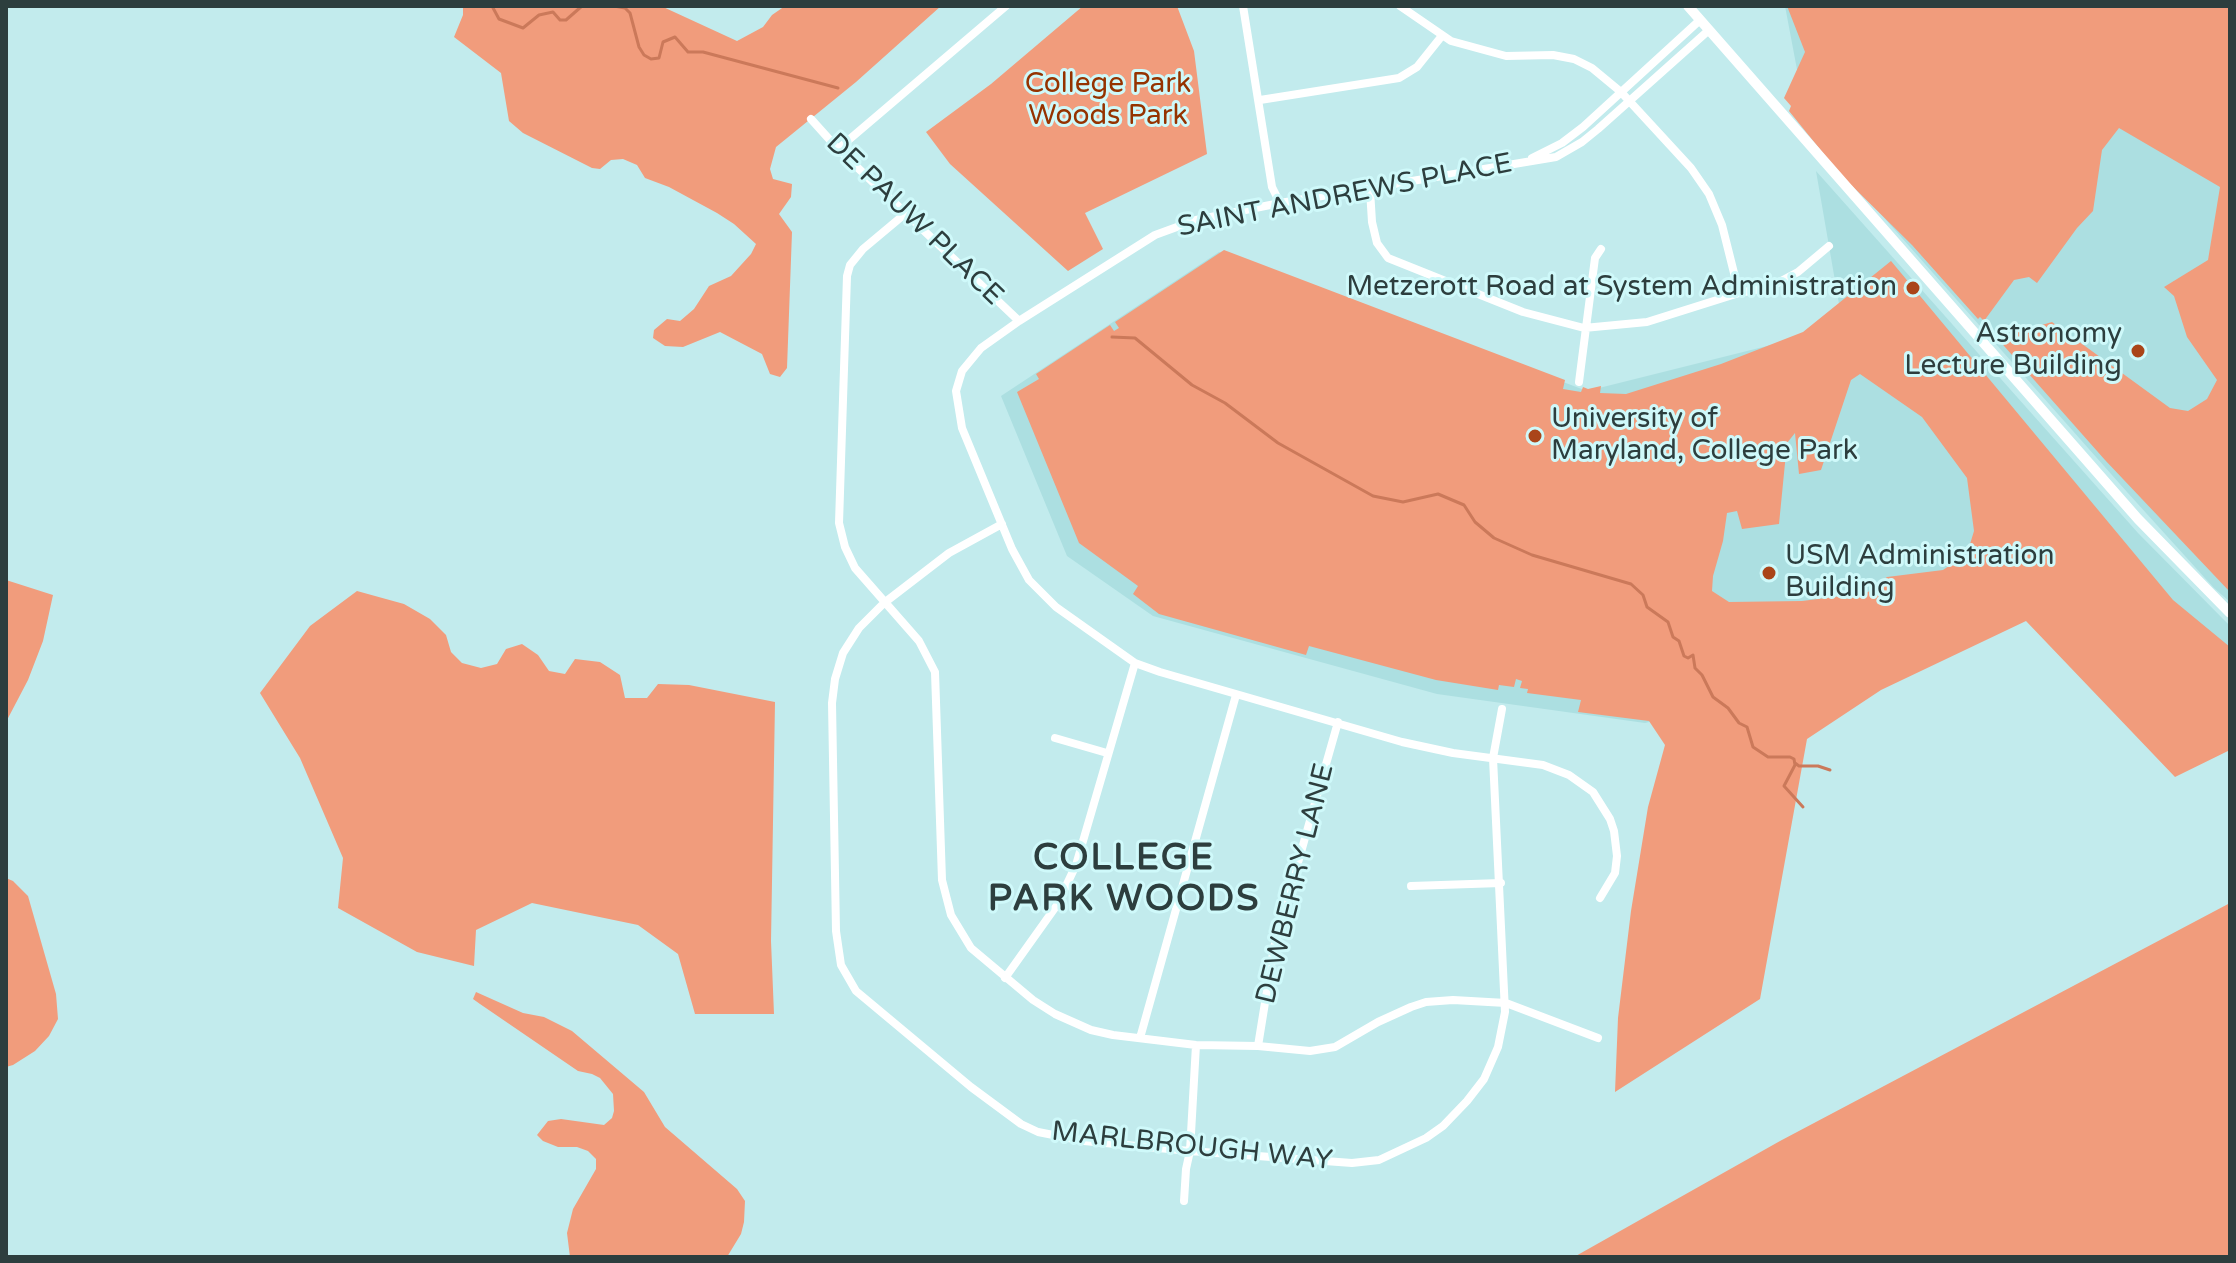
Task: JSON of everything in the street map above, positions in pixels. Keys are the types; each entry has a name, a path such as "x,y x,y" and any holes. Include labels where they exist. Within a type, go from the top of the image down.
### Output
{"street":[{"path":"838,149 1006,6"},
{"path":"1243,6 1272,187 1280,203"},
{"path":"1400,6 1441,37 1506,56 1553,55 1574,59 1592,68 1621,92 1691,168 1709,194 1722,225 1739,293"},
{"path":"1688,6 2138,519 2230,613"},
{"name":"SAINT ANDREWS PLACE","path":"1528,160 1562,143 1583,127 1700,20"},
{"name":"SAINT ANDREWS PLACE","path":"1600,898 1611,882 1617,856 1614,831 1601,803 1586,786 1559,771 1543,765 1425,748 1236,695 1135,663 1081,627 1040,592 1021,567 962,428 956,391 962,371 973,354 1019,321 1172,227 1280,203 1556,157 1568,151 1630,100 1709,30"},
{"path":"1260,100 1399,78 1422,62 1441,37"},
{"name":"DE PAUW PLACE","path":"811,119 838,149 1019,321"},
{"path":"1370,190 1377,243 1388,258 1523,312 1584,328 1647,322 1739,293 1770,287 1814,261 1829,246"},
{"path":"906,213 863,249 850,265 847,276 839,512 841,535 855,568 919,641 935,672 944,893 963,937 984,961 1033,1000 1073,1023 1113,1035 1196,1045 1258,1046 1301,1052 1326,1050 1378,1022 1426,1002 1453,1000 1506,1003 1598,1038"},
{"path":"1579,382 1595,258 1601,249"},
{"name":"MARLBROUGH WAY","path":"1002,524 949,553 884,603 850,640 833,693 836,931 845,974 856,991 971,1087 1038,1132 1084,1141 1352,1163 1379,1160 1443,1126 1484,1079 1498,1047 1506,1003 1493,758 1502,709"},
{"path":"1005,978 1038,935 1068,886 1085,838 1135,663"},
{"path":"1140,1038 1236,695"},
{"name":"DEWBERRY LANE","path":"1258,1046 1274,947 1338,722"},
{"path":"1055,738 1107,753"},
{"path":"1411,886 1501,883"},
{"path":"1184,1201 1196,1045"}],"shaded area":[{"path":"1785,6 2230,6 2230,602 2127,492 1809,133"},
{"name":"University of Maryland, College Park","path":"1816,171 2138,533 2230,626 2230,671 2095,596 1726,703 1645,723 1437,694 1153,616 1067,556 1001,396 1219,252 1587,391 1843,327"}],"green space":[{"path":"463,6 661,6 737,41 763,27 772,15 785,6 941,6 856,82 776,147 770,169 773,179 792,184 791,197 779,214 792,232 787,368 780,377 770,374 762,354 720,332 683,347 665,346 653,338 654,330 667,319 680,321 694,309 709,286 731,276 756,244 717,213 645,178 637,165 623,159 611,160 600,169 592,168 523,133 509,121 501,73 454,37 463,15"},
{"name":"College Park Woods Park","path":"1083,6 1177,6 1194,51 1207,154 1085,213 1103,249 1068,271 950,164 926,132 991,84"},
{"path":"1787,6 2230,6 2230,592 2105,460 1997,338 2052,322 2170,408 2188,411 2207,399 2217,380 2187,337 2174,296 2164,287 2208,260 2220,187 2119,128 2102,150 2093,211 2037,283 2029,277 2014,280 1984,321 1980,317 1978,319 1912,245 1840,174 1789,111 1791,106 1784,98 1805,52"},
{"name":"University of Maryland, College Park","path":"1224,250 1565,380 1563,389 1581,392 1583,387 1601,386 1600,393 1626,394 1721,364 1803,332 1891,261 2173,600 2230,647 2230,750 2175,777 2026,621 1881,690 1807,739 1760,999 1615,1092 1618,1018 1631,911 1648,807 1665,745 1649,721 1578,712 1581,700 1527,693 1528,689 1520,688 1522,681 1516,679 1514,687 1499,685 1498,690 1436,680 1309,646 1306,655 1159,614 1133,594 1138,586 1079,543 1017,392 1039,379 1036,374 1110,325 1114,331 1119,328 1115,322","holes":["1860,374 1922,417 1967,478 1974,531 1967,554 1943,570 1887,577 1868,592 1855,594 1855,582 1851,582 1850,595 1802,601 1729,602 1712,591 1727,513 1737,511 1742,529 1779,524 1787,443 1795,433 1799,474 1821,470 1851,380"]},
{"path":"6,580 53,595 43,641 28,680 6,722"},
{"path":"357,591 404,604 430,619 446,635 451,652 462,663 481,668 497,664 506,649 522,644 538,655 549,671 565,674 575,659 600,662 620,675 625,698 647,698 658,684 689,685 775,702 771,941 774,1014 695,1014 678,954 638,925 532,903 476,930 474,966 417,952 338,908 343,858 300,758 260,693 310,626"},
{"path":"6,878 28,896 56,994 58,1019 49,1036 35,1051 6,1067"},
{"path":"2230,903 2230,1257 1574,1257 1780,1141"},
{"path":"476,992 523,1013 544,1017 572,1031 644,1092 665,1127 737,1189 745,1201 744,1222 741,1234 727,1257 570,1257 567,1233 573,1209 596,1169 596,1159 588,1151 577,1147 558,1147 537,1135 548,1121 561,1119 604,1125 612,1118 613,1094 600,1078 578,1071 473,999"}],"waterway":[{"path":"492,6 499,19 523,28 539,15 553,12 560,20 566,20 582,6"},
{"path":"614,6 625,8 630,13 639,47 651,59 659,58 663,42 675,37 688,52 703,52 838,88"},
{"path":"1112,337 1135,338 1192,385 1225,403 1278,443 1373,496 1403,502 1438,494 1464,505 1475,522 1494,538 1532,555 1631,584 1643,595 1647,607 1668,622 1684,656 1688,658 1693,655 1695,668 1713,697 1747,727 1753,747 1768,757 1794,759 1795,765 1784,786 1803,807"},
{"path":"1795,763 1830,770"}],"place":[{"name":"Metzerott Road at System Administration","path":"1913,288"},
{"name":"Astronomy Lecture Building","path":"2138,351"},
{"name":"University of Maryland, College Park","path":"1535,436"},
{"name":"USM Administration Building","path":"1769,573"}],"district":[{"name":"COLLEGE PARK WOODS","path":"1124,880"}]}
